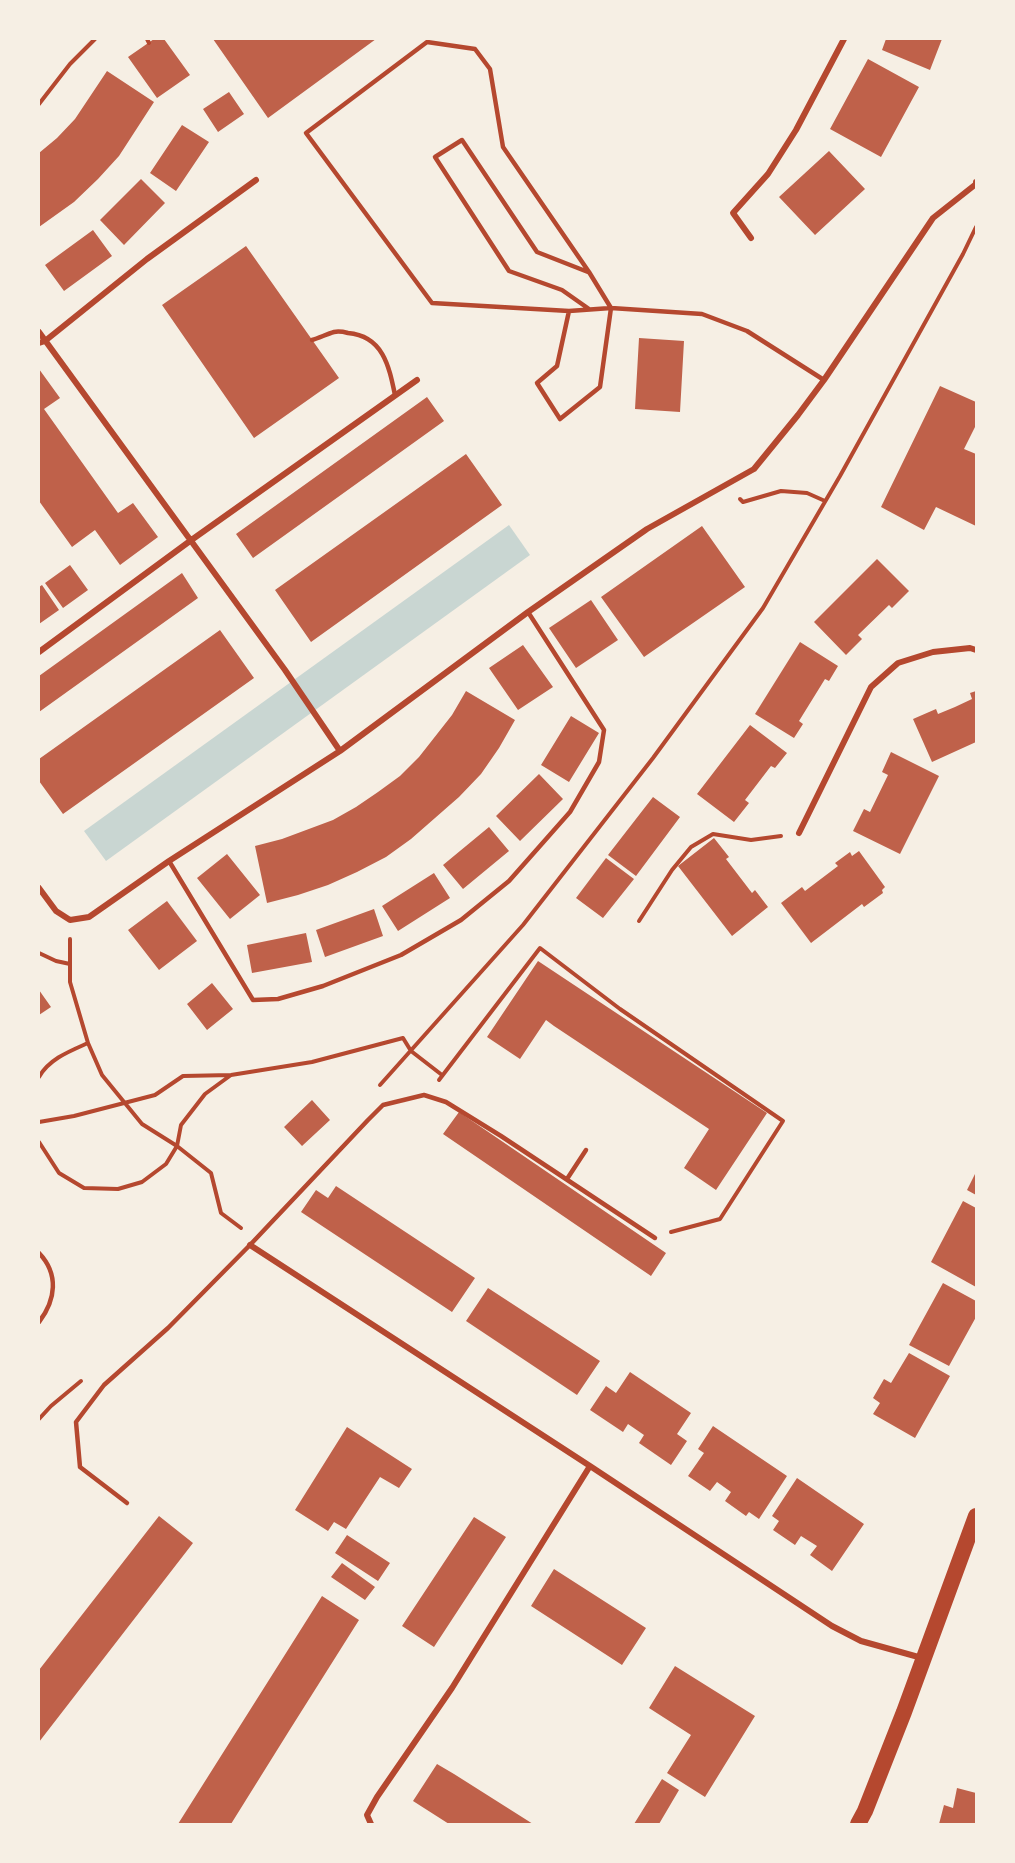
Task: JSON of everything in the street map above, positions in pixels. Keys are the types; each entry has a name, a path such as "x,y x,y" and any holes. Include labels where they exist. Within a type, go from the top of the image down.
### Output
{"highway":[{"path":"858,1824 924,1659 975,1521"}],"street":[{"path":"751,238 734,213 768,174 796,130 844,39"},
{"path":"42,342 147,260 256,180"},
{"path":"39,888 56,911 70,920 89,917 169,861 340,751 528,612 646,529 754,469 824,380 933,218 976,184"},
{"path":"39,332 42,342 285,670 340,751"},
{"path":"39,652 190,541 417,380"},
{"path":"799,834 870,687 897,663 933,652 970,648 976,650"},
{"path":"252,1243 832,1626 861,1641 924,1659"},
{"path":"371,1824 368,1815 377,1797 452,1688 590,1466"}],"lane":[{"path":"569,311 557,366 537,383 560,419 600,387 611,308 590,272 504,147 490,69 475,50 427,42 306,134 432,303 569,311 611,308 702,314 747,331 824,380"},
{"path":"590,272 537,252 462,140 435,157 509,271 562,290 590,309"},
{"path":"312,340 336,331 355,333 370,338 383,354 391,375 394,395"},
{"path":"169,861 253,1000 278,999 323,986 401,955 461,920 509,881 570,812 599,762 604,730 528,612"},
{"path":"128,1503 80,1467 76,1422 104,1385 168,1328 383,1105 424,1095 446,1102 655,1238"},
{"path":"567,1179 586,1150"},
{"path":"39,1253 47,1262 53,1278 53,1296 39,1322"}],"path":[{"path":"39,104 70,64 95,39"},
{"path":"726,485 743,502 781,491 807,493 825,501"},
{"path":"639,921 672,870 691,847 713,834 751,840 799,834"},
{"path":"70,920 70,982 88,1043 102,1075 142,1124 177,1146 211,1173 221,1213 252,1243"},
{"path":"431,1097 442,1075 540,948 620,1009 783,1121 720,1219 655,1238"},
{"path":"39,953 70,964"},
{"path":"39,1122 74,1116 155,1095 183,1076 231,1075 312,1062 403,1038 411,1051 442,1075"},
{"path":"39,1077 42,1071 60,1056 88,1043"},
{"path":"39,1142 59,1173 84,1188 118,1189 142,1182 166,1164 177,1146 181,1125 205,1094 231,1075"}],"shaded area":[{"path":"509,525 530,555 106,861 84,831"}],"building":[{"path":"154,39 164,39 190,75 157,98 128,57"},
{"path":"213,39 376,39 268,118"},
{"path":"886,39 942,39 930,70 882,50"},
{"path":"868,59 919,87 881,157 830,129"},
{"path":"107,71 154,102 119,156 98,179 74,202 39,227 39,153 75,119"},
{"path":"229,92 244,114 218,132 203,109"},
{"path":"182,125 209,142 176,191 150,173"},
{"path":"829,151 865,189 815,235 779,197"},
{"path":"141,179 165,203 124,245 100,220"},
{"path":"93,230 112,256 64,291 45,265"},
{"path":"246,246 339,378 254,438 162,305"},
{"path":"639,338 684,341 680,412 635,409"},
{"path":"39,369 60,398 44,409 118,513 133,503 158,537 120,565 95,530 72,547 39,501"},
{"path":"940,386 976,402 976,425 964,449 976,454 976,526 936,507 924,530 881,507"},
{"path":"427,397 444,421 253,558 236,534"},
{"path":"466,454 502,505 311,642 275,590"},
{"path":"702,526 745,587 644,657 601,597"},
{"path":"877,559 909,591 892,608 889,605 858,635 862,639 846,655 814,622"},
{"path":"70,565 88,590 63,608 45,583"},
{"path":"182,573 198,598 39,712 39,676"},
{"path":"42,585 59,610 39,624 39,587"},
{"path":"591,600 618,640 576,668 549,628"},
{"path":"220,630 254,678 63,814 39,781 39,759"},
{"path":"800,642 838,666 829,681 825,679 799,721 803,724 794,738 755,714"},
{"path":"523,645 553,687 518,710 489,668"},
{"path":"466,691 515,720 481,774 459,797 411,839 386,857 328,885 267,903 255,846 282,839 333,820 400,776 419,757 452,715"},
{"path":"976,691 976,742 932,762 913,719 936,709 938,714 955,707 972,699 970,693"},
{"path":"571,716 599,733 569,782 541,765"},
{"path":"750,725 787,753 775,768 771,766 745,800 749,803 734,822 697,794"},
{"path":"891,752 939,776 900,854 853,831 864,809 870,812 888,775 882,772"},
{"path":"539,774 563,799 520,841 496,816"},
{"path":"653,797 680,817 636,876 608,855"},
{"path":"489,827 509,851 463,889 443,865"},
{"path":"714,838 729,857 726,859 752,893 755,890 768,907 732,936 678,866"},
{"path":"859,851 885,887 882,890 883,893 864,907 862,904 811,943 781,903 802,887 805,891 838,866 835,863 850,852 852,856"},
{"path":"227,854 260,895 230,919 197,878"},
{"path":"606,858 634,879 603,918 576,898"},
{"path":"434,873 450,898 398,931 382,906"},
{"path":"167,901 197,941 159,970 128,930"},
{"path":"374,909 383,936 325,957 316,930"},
{"path":"306,933 312,962 252,973 247,945"},
{"path":"538,961 767,1113 716,1190 684,1168 709,1129 546,1020 520,1059 487,1037"},
{"path":"212,983 233,1009 207,1030 187,1004"},
{"path":"39,990 51,1007 39,1015"},
{"path":"312,1100 330,1120 302,1146 284,1127"},
{"path":"459,1112 666,1253 651,1276 443,1134"},
{"path":"976,1172 976,1195 967,1190"},
{"path":"336,1186 475,1278 452,1312 301,1212 316,1190 328,1198"},
{"path":"963,1201 976,1208 976,1287 931,1262"},
{"path":"943,1283 976,1301 976,1317 949,1366 909,1345"},
{"path":"488,1288 600,1361 577,1395 466,1321"},
{"path":"909,1353 950,1376 915,1438 873,1414 880,1403 873,1398 884,1379 891,1383"},
{"path":"630,1372 691,1413 677,1434 687,1441 671,1465 639,1443 644,1435 628,1424 623,1432 590,1410 606,1386 616,1393"},
{"path":"713,1426 787,1476 759,1519 749,1512 746,1516 725,1501 731,1492 717,1482 710,1491 688,1476 704,1453 698,1449"},
{"path":"347,1427 412,1469 399,1488 380,1477 346,1529 334,1522 328,1531 295,1510"},
{"path":"797,1478 864,1524 832,1571 810,1555 817,1546 801,1536 795,1545 773,1530 779,1521 772,1516"},
{"path":"159,1516 193,1543 39,1742 39,1670"},
{"path":"474,1517 506,1537 434,1647 402,1626"},
{"path":"347,1535 390,1563 378,1581 335,1553"},
{"path":"342,1563 375,1587 365,1600 331,1577"},
{"path":"554,1569 646,1628 622,1665 531,1606"},
{"path":"322,1596 359,1620 231,1824 178,1824"},
{"path":"675,1666 755,1716 705,1797 667,1773 691,1735 649,1708"},
{"path":"437,1764 533,1824 449,1824 413,1801"},
{"path":"662,1779 679,1790 659,1824 634,1824"},
{"path":"957,1788 976,1793 976,1824 939,1824 944,1805 953,1808"}]}
